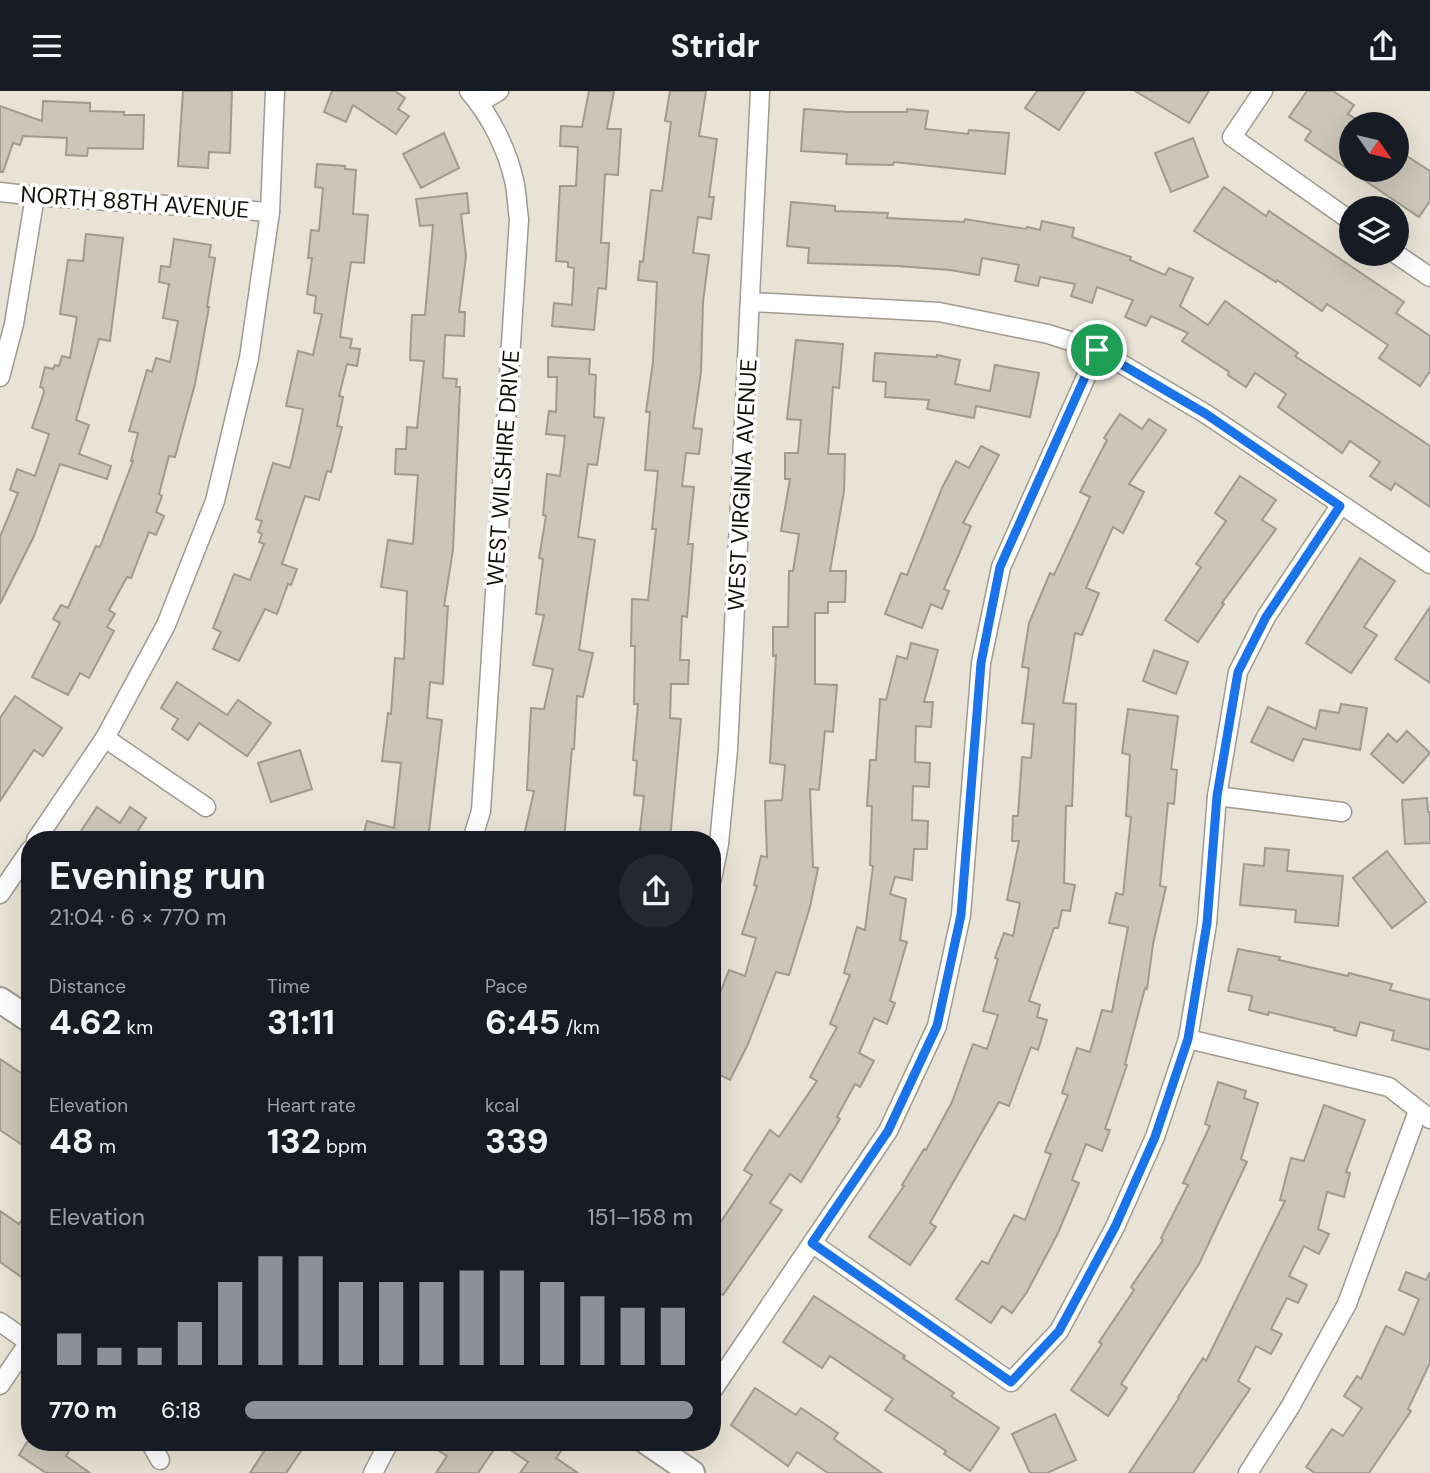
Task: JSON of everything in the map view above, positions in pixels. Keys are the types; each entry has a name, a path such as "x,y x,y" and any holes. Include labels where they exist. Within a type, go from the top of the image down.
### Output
{"street":[{"path":"42,831 105,738 166,625 215,501 249,358 270,212 275,91"},
{"path":"474,97 499,91"},
{"name":"WEST VIRGINIA AVENUE","path":"720,831 728,750 760,91"},
{"path":"1263,91 1232,137 1339,213"},
{"name":"WEST WILSHIRE DRIVE","path":"474,97 497,135 514,180 519,219 481,811 475,831"},
{"name":"NORTH 88TH AVENUE","path":"0,192 35,197 270,212"},
{"path":"0,377 14,324 35,197"},
{"path":"1409,263 1430,277"},
{"path":"751,302 939,312 1048,334 1097,350 1206,414 1430,564"},
{"path":"721,1378 888,1131 937,1026 961,915 981,663 1000,567 1097,350"},
{"path":"812,1243 1011,1382 1059,1331 1115,1227 1155,1137 1188,1039 1207,923 1217,796 1238,672 1266,617 1340,506"},
{"path":"105,738 205,807"},
{"path":"1217,796 1342,812"},
{"path":"0,894 21,863"},
{"path":"0,1000 21,1014"},
{"path":"1188,1039 1389,1087 1424,1115 1347,1304 1290,1407 1248,1473"},
{"path":"0,1322 21,1336"},
{"path":"0,1384 21,1354"},
{"path":"155,1451 160,1460"},
{"path":"373,1473 384,1451"},
{"path":"675,1451 692,1473"}],"building":[{"path":"183,91 232,91 230,153 209,152 208,168 178,166"},
{"path":"332,91 395,91 405,98 398,109 409,116 396,134 353,105 346,122 324,112"},
{"path":"589,91 614,91 607,129 621,129 618,175 605,174 601,243 609,243 606,289 598,288 594,330 552,326 554,303 572,305 574,268 568,267 568,262 556,261 560,186 576,186 578,147 560,146 561,126 582,127"},
{"path":"670,91 706,91 699,136 717,139 709,197 714,197 711,219 698,217 693,253 709,255 703,302 701,372 693,428 702,429 699,454 686,453 682,486 694,487 688,544 693,544 687,617 682,616 680,660 689,660 688,684 671,684 670,718 681,719 671,831 640,831 644,796 634,795 637,761 633,760 638,704 634,704 635,646 631,646 632,599 648,600 656,529 652,529 658,471 645,470 650,412 646,412 653,362 657,282 638,280 640,261 643,262 651,190 662,191 671,122 665,121"},
{"path":"1037,91 1085,91 1059,130 1025,108"},
{"path":"1135,91 1209,91 1189,123"},
{"path":"1307,91 1333,91 1354,105 1349,112 1339,112 1339,163 1305,140 1311,131 1289,117"},
{"path":"43,101 90,103 90,111 144,115 143,149 88,148 87,156 66,155 67,138 23,136 20,145 13,143 3,172 0,172 0,106 42,121"},
{"path":"804,109 848,112 907,112 907,109 928,111 925,129 968,134 969,130 1009,133 1005,174 894,162 893,165 846,164 847,154 801,151"},
{"path":"444,133 459,168 421,188 403,154"},
{"path":"1193,138 1208,177 1171,192 1155,153"},
{"path":"1409,158 1430,171 1430,201 1419,217 1409,210 1409,196 1388,196 1367,182 1409,182"},
{"path":"317,164 345,166 345,169 356,170 353,214 368,215 364,263 351,262 340,337 352,339 350,348 360,349 357,366 347,364 339,396 343,397 337,426 342,427 331,472 327,471 319,500 305,496 282,564 297,569 291,585 288,584 277,614 265,609 239,661 213,649 221,632 213,628 234,574 250,580 264,544 259,542 262,534 258,532 262,521 256,519 273,463 290,468 296,443 303,409 286,406 298,351 313,355 322,314 314,313 316,296 307,294 312,258 308,258 311,230 319,231 323,188 315,187"},
{"path":"1224,187 1266,216 1269,211 1339,258 1339,266 1351,266 1404,302 1396,313 1430,336 1430,371 1420,386 1379,358 1388,345 1327,304 1322,311 1277,280 1276,282 1194,231"},
{"path":"467,193 469,213 461,214 466,256 459,312 465,312 464,336 445,335 443,378 457,379 456,387 460,387 453,550 444,606 448,606 443,684 430,682 427,718 442,720 429,831 364,831 367,821 394,828 401,763 382,761 388,713 391,714 395,658 404,659 407,591 381,587 388,540 413,544 418,475 395,474 396,449 406,449 407,427 417,428 424,361 410,360 412,315 425,315 433,225 420,226 416,199"},
{"path":"791,202 835,206 835,211 888,213 887,218 964,222 965,219 1026,229 1040,230 1042,221 1074,228 1072,237 1131,257 1130,260 1165,275 1169,268 1193,278 1180,306 1208,325 1225,301 1298,353 1295,356 1430,446 1430,507 1395,483 1391,490 1370,476 1380,462 1350,441 1342,453 1278,407 1286,394 1255,373 1246,387 1228,375 1229,372 1182,341 1188,333 1151,316 1146,326 1125,317 1133,300 1097,287 1092,303 1071,296 1075,284 1040,277 1038,286 1015,281 1019,265 982,258 979,275 897,266 808,263 809,248 787,246"},
{"path":"86,234 123,238 110,341 99,339 76,420 89,425 79,454 111,466 107,479 60,464 34,536 0,604 0,537 18,493 10,490 17,469 35,476 49,434 32,428 44,392 40,387 45,367 53,369 55,365 59,366 62,356 70,358 77,317 60,314 68,260 83,261"},
{"path":"174,239 211,245 209,257 215,258 195,384 175,457 169,456 159,494 162,496 156,512 164,516 156,535 149,532 131,578 127,577 109,610 115,614 107,627 114,631 89,678 80,673 68,695 32,677 60,623 53,619 61,605 68,608 96,546 100,547 133,461 138,433 129,431 147,370 152,372 156,358 170,362 178,321 163,318 169,284 159,282 161,266 170,267"},
{"path":"796,340 843,344 839,388 833,387 828,454 845,454 844,491 830,571 846,571 845,602 828,602 828,613 815,613 815,684 837,685 833,732 825,731 819,790 810,789 813,867 818,868 810,907 789,975 776,972 748,1044 730,1080 721,1076 721,991 729,970 745,976 756,938 742,934 757,886 754,885 761,856 767,857 765,801 782,800 785,765 770,763 776,655 773,656 773,627 788,627 789,571 793,571 799,534 781,531 790,479 785,479 785,453 798,453 801,420 787,419"},
{"path":"875,353 937,355 960,360 955,384 990,391 995,365 1039,373 1030,417 976,406 974,418 927,409 929,400 885,397 886,382 873,381"},
{"path":"548,357 590,359 589,374 596,375 594,417 604,418 597,465 588,464 578,537 595,540 579,650 593,653 583,697 577,696 565,831 525,831 534,791 527,790 531,708 544,709 553,669 533,665 544,615 536,614 543,559 539,558 546,516 543,515 547,474 560,476 565,436 546,434 549,411 556,412 557,377 548,377"},
{"path":"1120,414 1142,429 1149,419 1166,430 1129,484 1144,492 1123,533 1113,527 1086,588 1099,593 1082,635 1075,633 1063,703 1076,704 1072,806 1066,806 1064,883 1075,885 1070,911 1062,910 1058,928 1054,928 1029,1001 1040,1005 1037,1017 1047,1020 1038,1050 1031,1047 1009,1106 999,1102 930,1223 936,1227 910,1265 869,1237 904,1186 902,1185 924,1149 926,1150 952,1102 973,1044 987,1049 998,1015 983,1011 998,959 995,958 1004,933 1013,936 1020,903 1007,900 1019,841 1012,841 1013,816 1018,816 1022,757 1031,758 1034,724 1022,723 1029,668 1022,667 1029,623 1050,573 1054,575 1090,497 1080,492 1107,440 1104,438"},
{"path":"981,446 999,455 963,523 971,526 944,589 949,591 942,609 931,604 922,628 885,614 901,573 907,575 942,488 956,461 969,468"},
{"path":"1240,476 1276,500 1262,520 1276,529 1222,603 1224,604 1198,642 1165,620 1201,567 1196,564 1226,521 1215,513"},
{"path":"1360,558 1395,581 1364,627 1377,635 1351,673 1306,643"},
{"path":"1430,607 1430,683 1395,659"},
{"path":"911,643 938,650 924,702 933,702 931,727 916,726 915,762 930,763 929,787 913,786 912,820 928,821 927,849 914,849 912,880 895,877 890,894 906,899 900,940 907,942 890,1001 895,1003 887,1024 874,1018 859,1053 874,1061 860,1087 855,1084 837,1117 840,1119 801,1182 790,1174 770,1203 782,1210 723,1295 721,1222 752,1175 744,1170 770,1130 779,1137 817,1081 810,1077 837,1027 830,1024 850,975 844,973 857,927 865,930 873,866 870,865 872,806 867,806 870,760 876,760 880,699 886,700 897,656 907,659"},
{"path":"1154,650 1188,662 1176,694 1143,681"},
{"path":"177,682 227,715 238,700 271,723 247,756 199,723 188,740 172,729 178,719 161,708"},
{"path":"15,696 62,728 43,756 34,750 0,801 0,718"},
{"path":"1341,704 1367,708 1360,750 1303,739 1293,761 1251,742 1268,707 1316,729 1320,710 1339,713"},
{"path":"1128,709 1178,716 1171,769 1177,770 1174,804 1168,803 1160,886 1166,887 1153,944 1147,989 1145,988 1125,1064 1127,1065 1105,1129 1110,1130 1102,1151 1086,1144 1072,1180 1079,1183 1058,1233 1027,1292 1012,1313 1002,1306 991,1323 956,1299 982,1261 988,1264 1014,1215 1025,1220 1051,1154 1045,1152 1068,1095 1062,1093 1077,1048 1090,1052 1102,1010 1112,1012 1128,927 1109,923 1116,893 1123,895 1131,817 1126,816 1130,755 1122,753"},
{"path":"1407,731 1430,753 1403,783 1371,754 1388,734 1397,742"},
{"path":"300,750 312,789 271,802 258,763"},
{"path":"1427,798 1430,843 1405,844 1402,800"},
{"path":"97,807 120,823 130,807 146,818 138,831 81,831"},
{"path":"1265,848 1289,850 1287,871 1343,876 1338,926 1295,922 1296,910 1240,905 1244,864 1264,866"},
{"path":"1387,851 1426,902 1392,928 1353,878"},
{"path":"1238,949 1392,984 1390,990 1430,1000 1430,1050 1392,1040 1394,1031 1360,1022 1356,1036 1334,1030 1335,1028 1269,1012 1268,1015 1249,1010 1252,996 1228,991"},
{"path":"0,1059 21,1073 21,1144 0,1130"},
{"path":"1218,1082 1246,1091 1244,1098 1258,1103 1241,1159 1247,1162 1199,1264 1121,1384 1127,1388 1108,1416 1071,1390 1134,1290 1131,1287 1163,1240 1161,1238 1188,1185 1183,1183 1210,1126 1205,1124"},
{"path":"1324,1105 1365,1120 1346,1172 1350,1173 1344,1197 1327,1192 1318,1229 1329,1234 1319,1254 1304,1246 1289,1276 1307,1285 1298,1303 1287,1298 1271,1329 1282,1334 1271,1354 1256,1346 1238,1381 1250,1389 1193,1473 1129,1473 1203,1358 1206,1361 1285,1201 1280,1200 1291,1158 1304,1161"},
{"path":"0,1211 19,1224 21,1221 21,1277 0,1262"},
{"path":"1406,1272 1426,1280 1430,1272 1430,1363 1408,1409 1411,1411 1369,1473 1315,1473 1306,1467 1332,1429 1343,1436 1362,1408 1344,1396 1357,1376 1361,1379 1386,1326 1404,1335 1419,1299 1399,1290"},
{"path":"814,1296 905,1356 903,1358 954,1393 951,1396 999,1428 970,1471 944,1454 946,1451 885,1410 893,1399 830,1356 822,1368 783,1342"},
{"path":"755,1388 796,1415 801,1408 838,1433 834,1439 882,1473 828,1473 797,1452 788,1466 731,1425"},
{"path":"1055,1414 1076,1460 1047,1473 1030,1473 1012,1434"},
{"path":"21,1451 69,1451 66,1456 90,1473 46,1473 19,1455"},
{"path":"264,1451 301,1451 286,1473 250,1473"},
{"path":"439,1451 493,1451 478,1473 436,1473 447,1456"},
{"path":"512,1451 561,1451 556,1458 578,1473 520,1473 528,1462"}],"route":[{"path":"1097,350 1206,414 1340,506 1266,617 1238,672 1217,796 1207,923 1188,1039 1155,1137 1115,1227 1059,1331 1011,1382 812,1243 888,1131 937,1026 961,915 981,663 1000,567 1097,350"}]}
